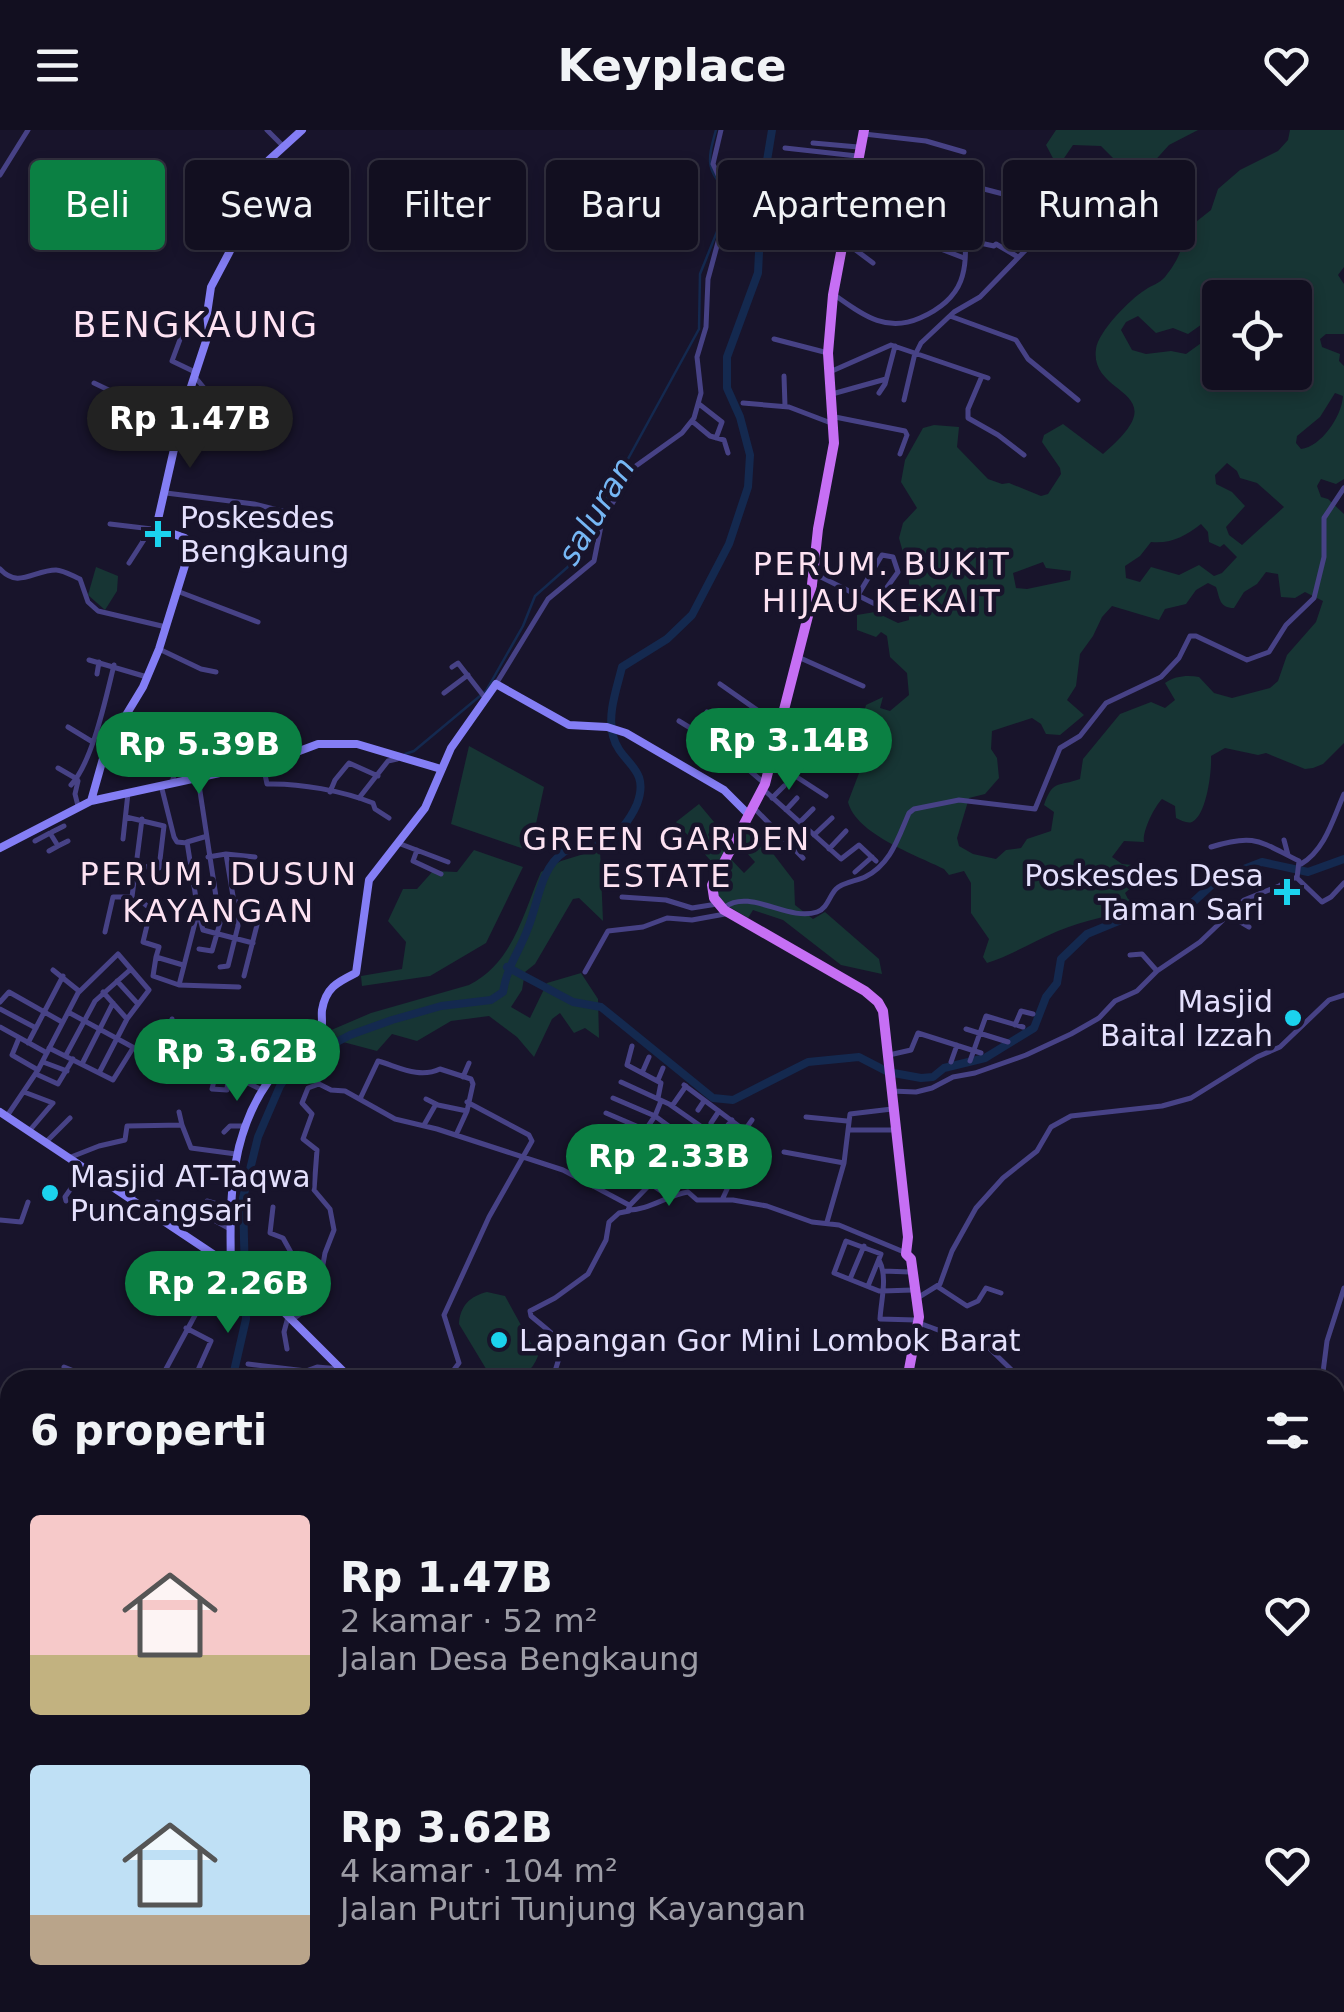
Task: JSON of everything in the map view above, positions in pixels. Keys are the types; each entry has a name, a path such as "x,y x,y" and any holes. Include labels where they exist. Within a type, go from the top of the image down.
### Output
{"main road":[{"path":"859,160 864,132"},
{"path":"843,250 833,294 828,353 834,443 809,612 767,790 712,884 725,909 876,999 883,1011 908,1237 906,1254 911,1259 919,1322 909,1370"}],"street":[{"path":"0,175 28,130"},
{"path":"267,130 284,147"},
{"path":"269,160 302,130"},
{"path":"235,1267 231,1208 236,1154 244,1126 262,1090 279,1068 319,1032 324,1004 335,983 356,974 370,880 425,808 451,748 496,684 544,604 560,586 594,561 605,515 634,468 678,436 692,421 700,404 697,357 706,327 708,279 721,231 736,198 714,168 713,154 721,130"},
{"path":"864,132 926,140 964,152"},
{"path":"813,143 872,160"},
{"path":"785,148 860,156"},
{"path":"904,400 921,343 950,316 980,297 1046,228 1012,197 983,188"},
{"path":"983,245 997,244 1018,256"},
{"path":"129,563 155,528 182,414 208,337 210,292 230,250"},
{"path":"856,250 873,263"},
{"path":"943,250 964,258"},
{"path":"833,294 872,321 910,323 955,296 965,250"},
{"path":"950,316 1016,340 1028,360 1078,400"},
{"path":"208,337 188,322 172,361 194,373 205,391 223,403 220,428"},
{"path":"774,339 828,353"},
{"path":"830,373 884,346 895,346 985,377 968,409 968,418 998,434 1024,455"},
{"path":"879,393 895,346"},
{"path":"784,376 786,406"},
{"path":"832,394 886,379"},
{"path":"94,383 182,414"},
{"path":"744,403 786,406 832,420 906,431 900,454"},
{"path":"700,404 722,422 716,438"},
{"path":"692,421 724,440 728,453"},
{"path":"585,972 608,931 643,927 667,918 692,920 739,902 818,912 838,887 863,878 884,864 914,809 958,800 1035,809 1061,746 1080,736 1106,703 1161,677 1179,658 1190,636 1247,660 1264,656 1286,625 1314,598 1324,557 1324,518 1344,488"},
{"path":"166,493 254,504 302,516"},
{"path":"92,795 109,744 159,649 186,562 186,540 155,528 110,524"},
{"path":"812,572 873,604 878,603 898,572 893,556 882,556 858,594"},
{"path":"0,568 6,576 18,579 58,570 80,580 88,602 98,610 166,627"},
{"path":"177,590 258,622"},
{"path":"159,649 216,672"},
{"path":"97,674 104,653"},
{"path":"798,658 864,686"},
{"path":"90,660 147,677"},
{"path":"452,667 458,663 484,697"},
{"path":"78,806 76,781 114,665"},
{"path":"444,693 468,675"},
{"path":"496,684 556,720 572,726 618,730 724,790 803,858"},
{"path":"720,684 780,725"},
{"path":"706,712 826,796"},
{"path":"679,721 723,748 725,754 844,860 856,846 874,859 855,872"},
{"path":"68,727 109,744"},
{"path":"0,848 47,826 92,795 198,780 263,765 312,745 356,744 441,769"},
{"path":"172,783 181,747"},
{"path":"359,798 390,760 405,756"},
{"path":"330,792 349,763 378,776"},
{"path":"263,765 267,784 359,798 373,803 390,818"},
{"path":"58,768 92,795"},
{"path":"198,780 220,923 211,952 199,950"},
{"path":"767,790 784,786"},
{"path":"162,787 177,842 204,837"},
{"path":"123,839 128,792"},
{"path":"890,1091 924,1091 952,1077 976,1074 1090,1024 1109,1006 1136,991 1157,971 1200,942 1247,898 1279,886 1299,871 1325,839 1344,794"},
{"path":"786,810 798,798"},
{"path":"800,822 814,808"},
{"path":"126,818 163,824 159,868 138,866"},
{"path":"814,835 832,818"},
{"path":"106,932 114,896 132,897 142,819"},
{"path":"47,826 64,826"},
{"path":"35,841 47,826"},
{"path":"47,826 58,846"},
{"path":"829,849 846,831"},
{"path":"49,851 68,840"},
{"path":"1211,847 1236,840 1258,840 1288,856"},
{"path":"1284,840 1288,856 1322,902 1344,883"},
{"path":"187,842 201,929 253,943"},
{"path":"398,843 448,862"},
{"path":"416,850 414,862 441,874"},
{"path":"208,858 226,854 255,858"},
{"path":"220,967 228,966 238,920 226,854"},
{"path":"622,897 725,909"},
{"path":"234,900 257,918 244,976"},
{"path":"142,902 151,908 143,942 159,948 153,976 179,985 239,987"},
{"path":"179,985 198,911"},
{"path":"1229,915 1249,927"},
{"path":"1130,955 1142,954 1157,971"},
{"path":"99,1073 126,1019 149,988 120,955 115,955 79,991 37,1072 3,1114 235,1267 342,1370"},
{"path":"156,957 183,965"},
{"path":"19,1038 12,1055 57,1084 67,1072 84,1022 103,992 131,969"},
{"path":"53,970 79,991"},
{"path":"28,1043 63,976"},
{"path":"116,980 138,1004"},
{"path":"36,1028 0,1005 9,992 62,1022"},
{"path":"103,992 126,1019"},
{"path":"938,1287 976,1208 1003,1178 1036,1153 1051,1126 1071,1116 1168,1105 1191,1098 1257,1057 1280,1048 1330,1000 1344,995"},
{"path":"82,1064 112,1003"},
{"path":"1015,1025 1020,1011 1033,1014"},
{"path":"68,1012 151,1057 158,1056 161,1040 167,1037 172,1020"},
{"path":"970,1061 977,1051 987,1016 1024,1028"},
{"path":"0,1027 112,1080 137,1050"},
{"path":"966,1029 1008,1042"},
{"path":"889,1055 911,1050 918,1033 977,1051"},
{"path":"951,1062 957,1045"},
{"path":"584,1160 615,1174 655,1116 662,1087 658,1080 627,1066 632,1046"},
{"path":"300,1051 318,1084"},
{"path":"220,1055 212,1090 227,1090 236,1065"},
{"path":"642,1073 649,1057"},
{"path":"42,1062 67,1072"},
{"path":"360,1099 378,1062 414,1073 430,1074 440,1069 463,1077 473,1083 456,1135"},
{"path":"463,1077 469,1063"},
{"path":"658,1080 664,1068"},
{"path":"215,1077 232,1078 262,1090"},
{"path":"620,1082 672,1106 732,1148"},
{"path":"287,1349 284,1332 290,1317 314,1306 324,1256 334,1236 329,1207 314,1190 317,1150 303,1140 312,1114 302,1105 308,1088 318,1084 360,1099 391,1118 522,1155 580,1178 627,1209 635,1211 686,1192 697,1200 763,1205 812,1222 839,1225 906,1254"},
{"path":"672,1106 685,1086 744,1130"},
{"path":"23,1091 53,1104 30,1130"},
{"path":"613,1098 655,1116 700,1149"},
{"path":"426,1099 466,1111"},
{"path":"698,1110 704,1101"},
{"path":"453,1370 459,1362 444,1315 476,1243 532,1142 530,1136 467,1102"},
{"path":"424,1125 436,1104"},
{"path":"827,1223 844,1163 847,1121 852,1112 892,1109"},
{"path":"710,1123 719,1111"},
{"path":"179,1112 191,1148 236,1154"},
{"path":"606,1113 656,1136 646,1152"},
{"path":"69,1159 125,1140 128,1117"},
{"path":"46,1142 70,1118"},
{"path":"806,1118 847,1121"},
{"path":"722,1132 732,1120"},
{"path":"722,1200 728,1188 732,1148 752,1120"},
{"path":"127,1126 182,1125"},
{"path":"224,1132 230,1126 244,1126"},
{"path":"599,1128 637,1145"},
{"path":"847,1130 894,1130"},
{"path":"688,1165 710,1134"},
{"path":"668,1161 686,1138"},
{"path":"592,1145 625,1160"},
{"path":"784,1152 844,1163"},
{"path":"580,1178 592,1164"},
{"path":"672,1195 696,1166 729,1170"},
{"path":"66,1201 84,1170"},
{"path":"556,1370 562,1348 555,1336 531,1316 530,1310 588,1274 606,1242 609,1222 662,1172"},
{"path":"652,1185 663,1193 676,1176"},
{"path":"131,1201 140,1180"},
{"path":"207,1201 231,1208"},
{"path":"0,1220 22,1222 28,1202"},
{"path":"148,1212 157,1202 171,1206"},
{"path":"274,1207 270,1232 283,1238 299,1267 322,1274"},
{"path":"194,1209 230,1228"},
{"path":"868,1286 880,1252 848,1241 832,1271 850,1279 868,1286 884,1292 916,1294 938,1287"},
{"path":"850,1279 864,1246"},
{"path":"165,1370 204,1300 220,1258"},
{"path":"879,1260 884,1292 880,1319 919,1322 990,1349 1012,1370"},
{"path":"201,1261 216,1268"},
{"path":"883,1271 913,1272"},
{"path":"938,1287 967,1306 978,1301 986,1288 1001,1293"},
{"path":"1323,1370 1327,1341 1344,1288"},
{"path":"186,1328 211,1340 198,1370"},
{"path":"248,1364 342,1370"},
{"path":"264,1366 264,1370"},
{"path":"64,1368 69,1370"}],"green space":[{"path":"1056,130 1198,130 1169,145 1155,160 1115,160 1101,146 1073,145 1063,160 1054,160 1046,145"},
{"path":"1290,130 1344,130 1344,267 1338,275 1344,284 1344,334 1326,334 1320,339 1322,347 1340,354 1339,361 1344,366 1344,479 1336,484 1321,479 1317,486 1321,497 1344,514 1344,743 1323,764 1305,769 1266,753 1225,748 1211,756 1208,791 1197,818 1184,822 1176,818 1175,806 1162,799 1149,820 1144,842 1124,841 1112,857 1122,864 1143,866 1148,872 1125,893 1141,905 1068,927 987,963 983,957 989,939 971,913 971,883 964,871 949,875 888,842 862,824 848,802 861,768 857,737 866,705 883,697 880,708 890,711 909,695 907,673 890,657 887,636 881,632 876,637 857,630 857,615 875,612 898,623 909,620 909,574 899,538 903,523 917,508 901,482 905,460 923,428 959,427 957,447 988,479 1041,496 1048,494 1061,474 1042,442 1044,435 1063,424 1103,454 1125,433 1134,417 1133,405 1097,365 1096,349 1102,334 1131,301 1165,277 1180,250 1195,250 1195,223 1211,210 1218,189 1240,170 1278,151 1288,140","holes":["1335,393 1343,396 1335,421 1323,437 1301,449 1296,443 1297,436 1320,417","1227,463 1240,478 1257,483 1284,507 1242,545 1229,535 1226,527 1245,506 1232,492 1216,484 1215,475","1201,524 1208,532 1209,542 1220,547 1224,544 1237,557 1222,573 1214,576 1199,565 1179,575 1151,567 1140,582 1126,578 1125,566 1151,542 1172,540","1043,562 1046,568 1071,571 1070,580 1027,589 1016,588 1013,573","1266,572 1278,574 1281,597 1295,598 1305,592 1323,601 1316,622 1287,655 1278,681 1270,688 1232,698 1214,693 1199,677 1181,677 1165,683 1175,700 1165,708 1151,702 1120,714 1083,759 1080,779 1050,791 1044,805 1054,812 1051,831 1027,839 1021,848 1006,850 996,859 959,846 957,838 969,798 985,794 999,778 997,758 991,749 992,731 1032,718 1046,734 1060,735 1084,715 1067,700 1076,686 1080,654 1112,606 1159,620 1165,609 1186,604 1196,590 1208,583 1216,587 1221,602 1229,608 1234,608 1244,592"]},
{"path":"96,567 118,576 117,591 105,610 88,595"},
{"path":"469,746 544,787 530,851 451,824"},
{"path":"699,804 714,822 708,835 744,873 755,862 738,843 748,821 794,881 795,905 813,919 825,912 879,959 882,974 841,965 783,920 753,910 748,918 715,898 714,881 719,870 676,822"},
{"path":"600,849 603,921 579,898 573,899 535,964 525,972 522,990 511,1007 530,1018 547,983 581,973 598,999 599,1038 585,1028 574,1033 560,1013 552,1019 534,1057 517,1037 489,1016 451,1021 417,1041 392,1034 377,1051 343,1042 312,1063 294,1046 371,1013 469,985 484,976 515,936 541,872"},
{"path":"474,850 523,867 486,943 430,976 362,986 361,976 402,969 406,942 388,921 403,889 417,889 433,871 457,872"},
{"name":"Lapangan Gor Mini Lombok Barat","path":"487,1292 505,1296 538,1356 529,1370 487,1370 459,1324 461,1312 476,1296"}],"waterway":[{"name":"saluran","path":"405,754 414,751 486,691 523,626 535,596 570,565 699,329 700,274 731,197 711,166 716,130"},
{"path":"234,1370 246,1319 243,1198 258,1137 280,1086 294,1065 350,1035 392,1020 441,1006 491,1000 503,992 550,867 568,850 608,841 623,827 637,804 640,782 611,728 622,667 667,639 692,615 729,544 748,487 750,455 727,388 727,357 758,273 762,191 772,130"},
{"path":"507,967 573,1002 601,1007 713,1098 733,1100 808,1062 859,1057 888,1072 933,1077 944,1068 985,1058 1034,1028 1046,997 1057,983 1061,959 1087,934 1138,913 1190,905 1218,879 1262,862 1308,872 1344,859"}],"place":[{"name":"Poskesdes Bengkaung","path":"158,534"},
{"name":"Poskesdes Desa Taman Sari","path":"1287,892"},
{"name":"Masjid Baital Izzah","path":"1293,1018"},
{"name":"Masjid AT-Taqwa Puncangsari","path":"50,1193"},
{"name":"Lapangan Gor Mini Lombok Barat","path":"499,1340"}],"district":[{"name":"BENGKAUNG","path":"196,325"},
{"name":"PERUM. BUKIT HIJAU KEKAIT","path":"882,582"},
{"name":"GREEN GARDEN ESTATE","path":"667,858"},
{"name":"PERUM. DUSUN KAYANGAN","path":"219,892"}]}
